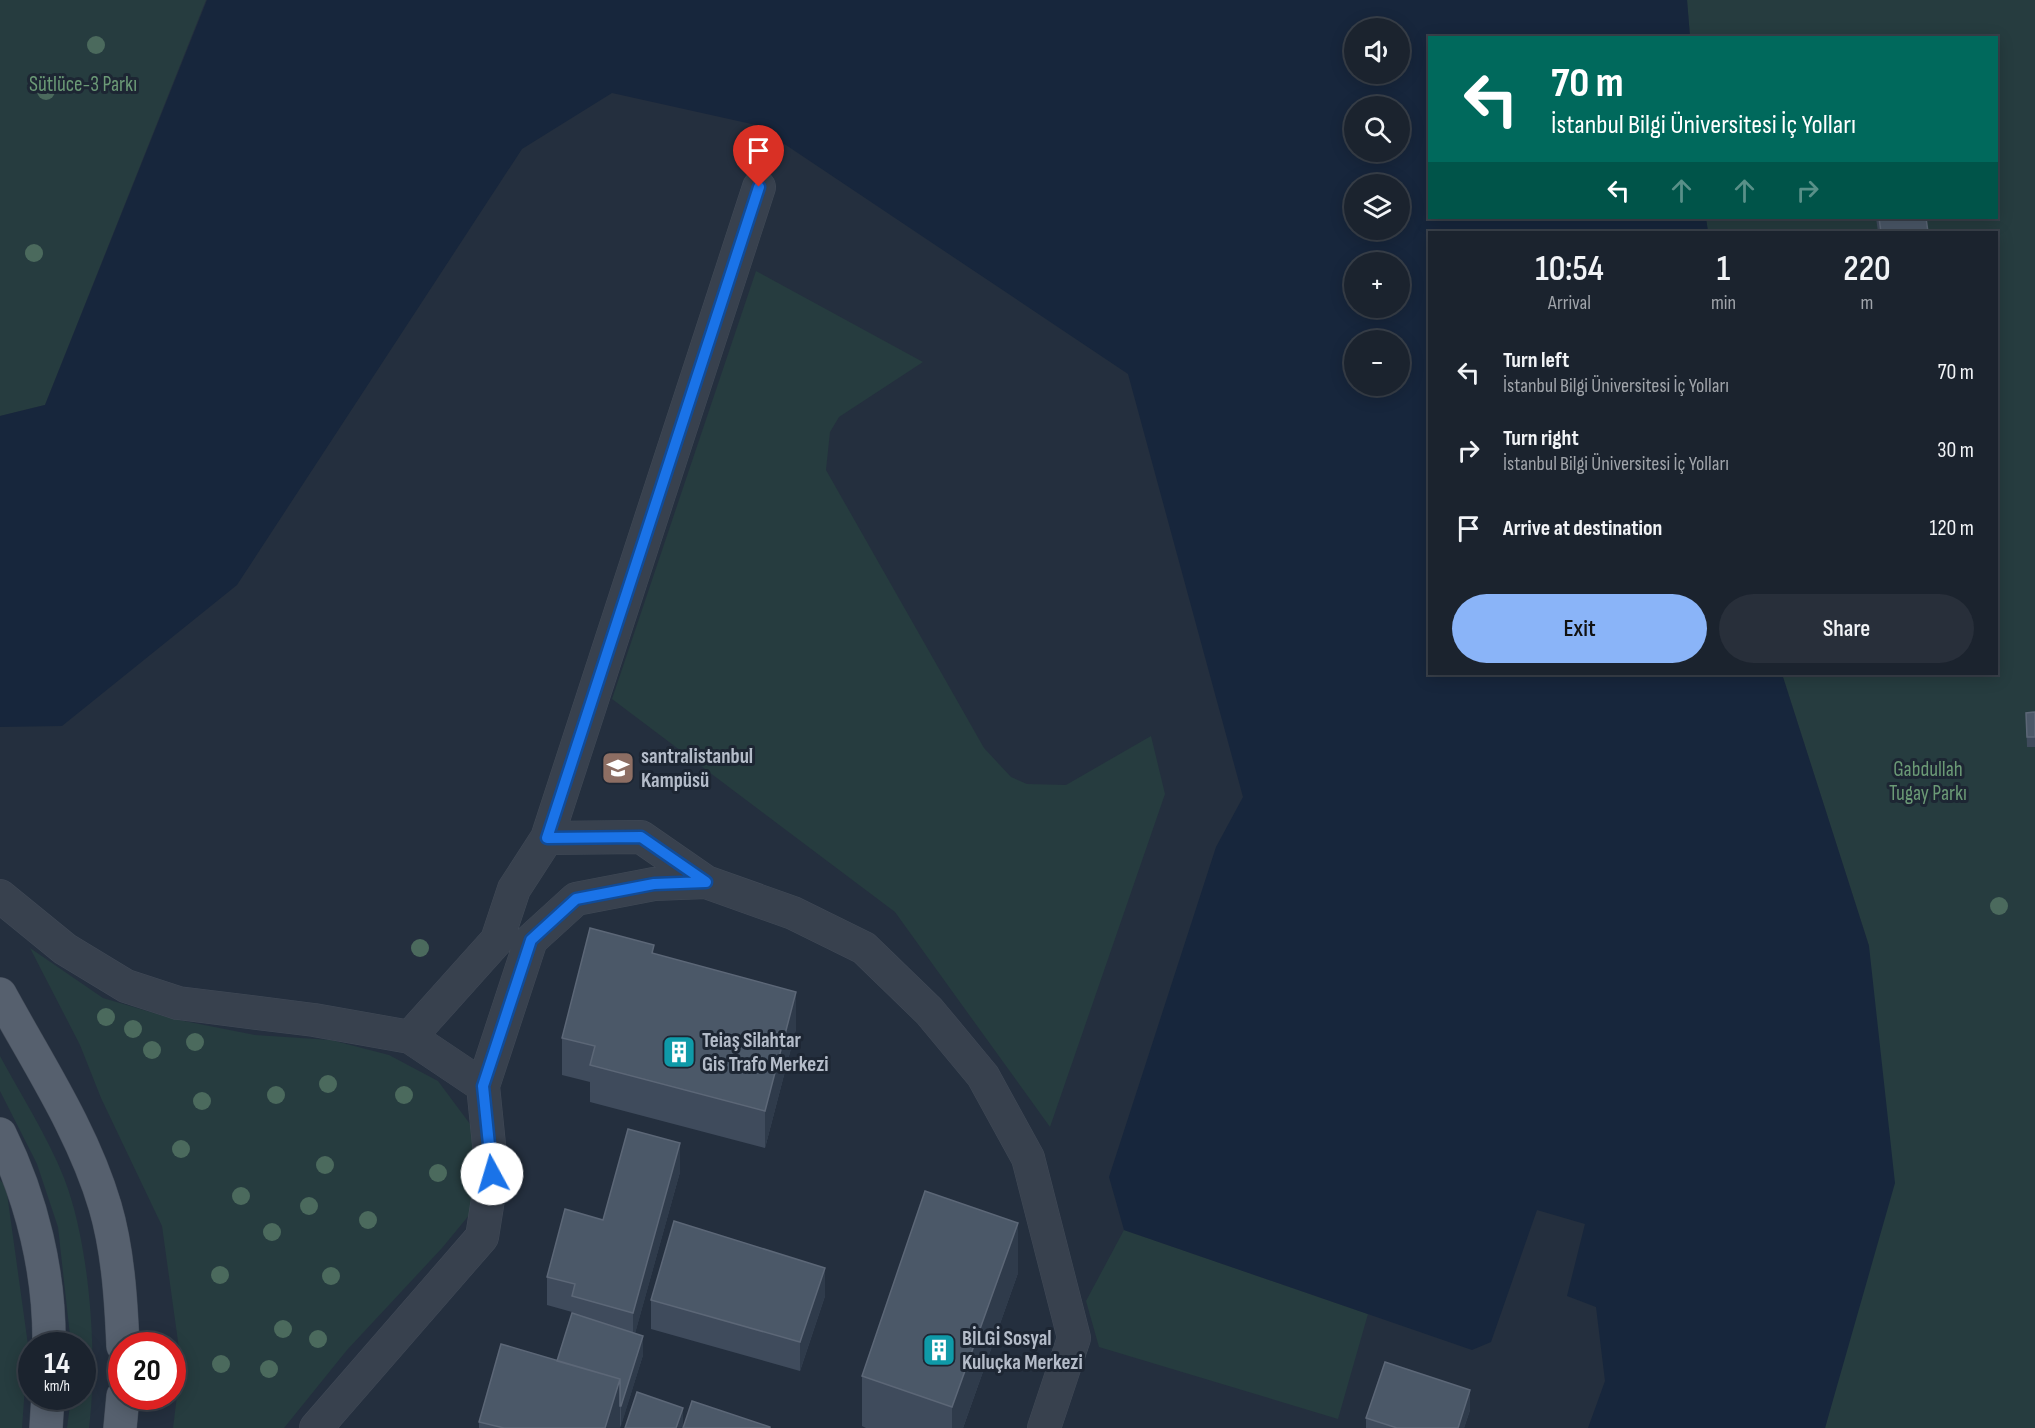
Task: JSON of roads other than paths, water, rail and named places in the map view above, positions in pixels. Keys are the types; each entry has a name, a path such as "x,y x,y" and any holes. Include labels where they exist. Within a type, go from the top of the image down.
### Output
{"main road":[{"path":"0,994 83,1148 105,1206 119,1292 122,1332"},
{"path":"0,1134 17,1168 34,1223 42,1265 48,1332"},
{"path":"46,1428 47,1410"},
{"path":"120,1428 122,1410"}],"lane":[{"path":"410,1037 497,940 514,889 547,838 759,187"},
{"path":"547,838 641,837 706,882 793,913 864,948 929,1011 983,1076 1028,1158 1074,1338 1044,1428"},
{"path":"316,1428 482,1237 492,1174 483,1086 531,940 576,899 654,884 706,882"},
{"path":"0,896 65,949 126,986 178,1003 314,1020 410,1037 483,1086"}],"water":[{"path":"207,0 1687,0 1690,36 1428,36 1428,219 1706,219 1708,231 1428,231 1428,675 1782,675 1869,946 1895,1183 1825,1428 1588,1428 1605,1381 1596,1307 1567,1296 1585,1224 1537,1210 1491,1342 1472,1350 1124,1230 1109,1177 1216,847 1243,797 1128,374 756,125 612,93 522,149 237,585 62,726 0,727 0,416 45,405"}],"place":[{"name":"santralistanbul Kampüsü","path":"618,768"},
{"name":"Teiaş Silahtar Gis Trafo Merkezi","path":"679,1052"},
{"name":"BİLGİ Sosyal Kuluçka Merkezi","path":"939,1350"}],"park label":[{"name":"Sütlüce-3 Parkı","path":"83,84"},
{"name":"Gabdullah Tugay Parkı","path":"1928,781"}]}
